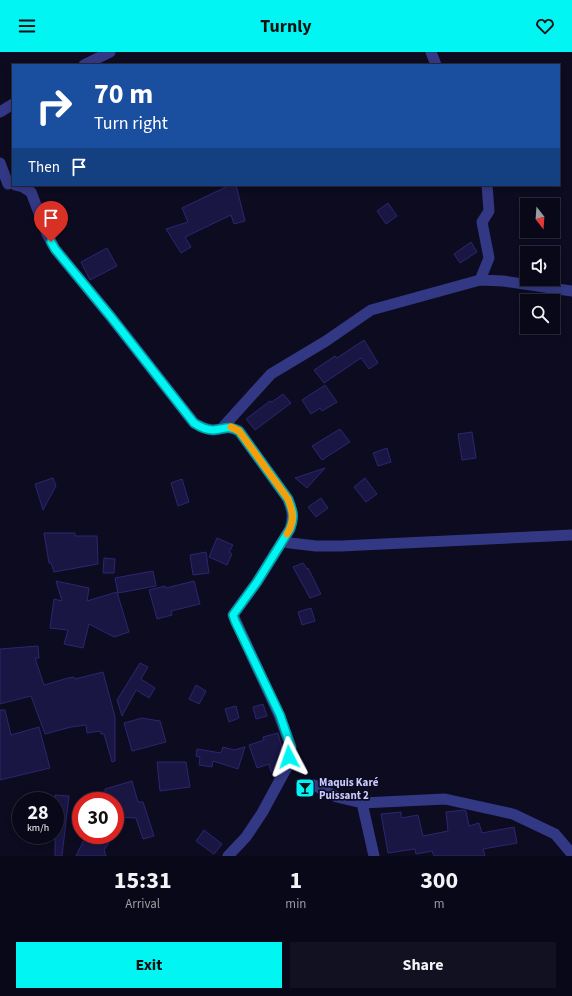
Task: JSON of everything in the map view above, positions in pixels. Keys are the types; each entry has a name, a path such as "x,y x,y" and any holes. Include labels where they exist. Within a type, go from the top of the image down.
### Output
{"street":[{"path":"86,64 110,52"},
{"path":"0,112 12,105"},
{"path":"0,163 9,184"},
{"path":"18,186 31,192 47,234 55,249 111,317 194,423 205,429 214,430 223,427 232,427 239,431 288,499 292,509 294,519 290,529 257,582 233,615 280,715 291,747 287,767 262,813 246,837 228,856"},
{"path":"480,280 489,258 482,222 489,210 487,186"},
{"path":"223,427 271,374 326,341 371,310 480,280 503,281 572,291"},
{"path":"282,542 316,546 341,546 572,535"},
{"path":"314,785 337,797 362,803 445,799 513,814 555,834 572,854"},
{"path":"362,803 374,856"}],"building":[{"path":"228,186 236,186 245,221 234,224 231,215 185,237 191,247 181,253 166,229 188,222 182,208"},
{"path":"388,203 397,216 386,224 377,211"},
{"path":"471,242 477,252 460,263 454,254"},
{"path":"107,248 117,266 90,280 81,262"},
{"path":"364,340 378,363 369,369 361,358 324,383 314,370 335,356 337,358"},
{"path":"325,385 337,402 322,411 320,408 311,414 302,400"},
{"path":"283,394 291,403 255,430 246,419 270,401 272,402"},
{"path":"340,429 350,442 322,460 312,446"},
{"path":"472,432 476,458 462,460 458,434"},
{"path":"387,448 391,462 378,466 373,453"},
{"path":"325,468 307,488 295,478"},
{"path":"53,478 56,486 43,510 35,484"},
{"path":"365,478 377,494 366,502 354,487"},
{"path":"182,479 189,502 178,506 171,483"},
{"path":"321,498 328,508 316,517 308,507"},
{"path":"44,533 75,533 75,536 97,536 98,564 54,572 51,563 49,563"},
{"path":"217,538 233,545 229,552 232,554 227,565 209,557"},
{"path":"206,552 209,573 193,575 190,555"},
{"path":"104,558 115,559 114,573 103,573"},
{"path":"303,563 307,569 308,568 321,594 310,598 293,567"},
{"path":"153,571 156,586 118,593 115,578"},
{"path":"56,581 89,588 87,601 117,592 129,632 114,637 89,624 83,648 64,644 68,630 50,628 54,599 62,601"},
{"path":"194,581 200,604 171,611 172,615 157,619 149,590 165,586 166,588"},
{"path":"311,608 315,621 302,625 298,612"},
{"path":"38,646 39,658 35,658 44,685 68,678 74,677 75,679 103,672 115,717 115,761 112,762 104,734 101,734 100,731 87,733 86,725 71,727 45,734 31,696 0,704 0,649"},
{"path":"140,663 148,667 141,679 155,688 149,698 136,690 122,716 117,700"},
{"path":"196,685 206,691 199,704 189,699"},
{"path":"263,704 267,716 256,719 253,707"},
{"path":"236,706 239,718 229,722 225,709"},
{"path":"0,710 5,710 11,735 39,727 50,768 0,780"},
{"path":"142,718 160,721 166,742 132,751 124,723"},
{"path":"278,733 283,752 280,765 277,770 271,772 269,764 257,768 249,745 264,740 263,737"},
{"path":"223,747 234,750 245,747 238,769 213,761 212,767 199,765 200,757 196,756 197,749 221,753"},
{"path":"157,762 186,762 190,787 160,791"},
{"path":"132,781 138,802 143,802 154,836 143,839 136,818 124,817 124,792 105,792 105,789"},
{"path":"64,796 69,796 64,839"},
{"path":"466,811 469,826 479,823 482,833 514,827 517,843 483,849 485,856 434,856 432,851 416,854 415,849 388,853 381,814 401,812 401,818 418,815 423,836 448,831 446,812"},
{"path":"204,830 222,844 214,854 196,841"},
{"path":"55,844 63,844 62,856 55,856"},
{"path":"82,844 108,844 104,850 106,856 76,856"}],"slow traffic":[{"path":"231,427 239,431 288,499 294,519 287,534"}],"place":[{"name":"Maquis Karé Puissant 2","path":"305,788"}],"route":[{"path":"51,242 55,249 111,317 194,423 205,429 214,430 223,427 232,427 239,431 288,499 294,519 290,529 257,582 233,615 280,715 291,747 289,757"}]}
